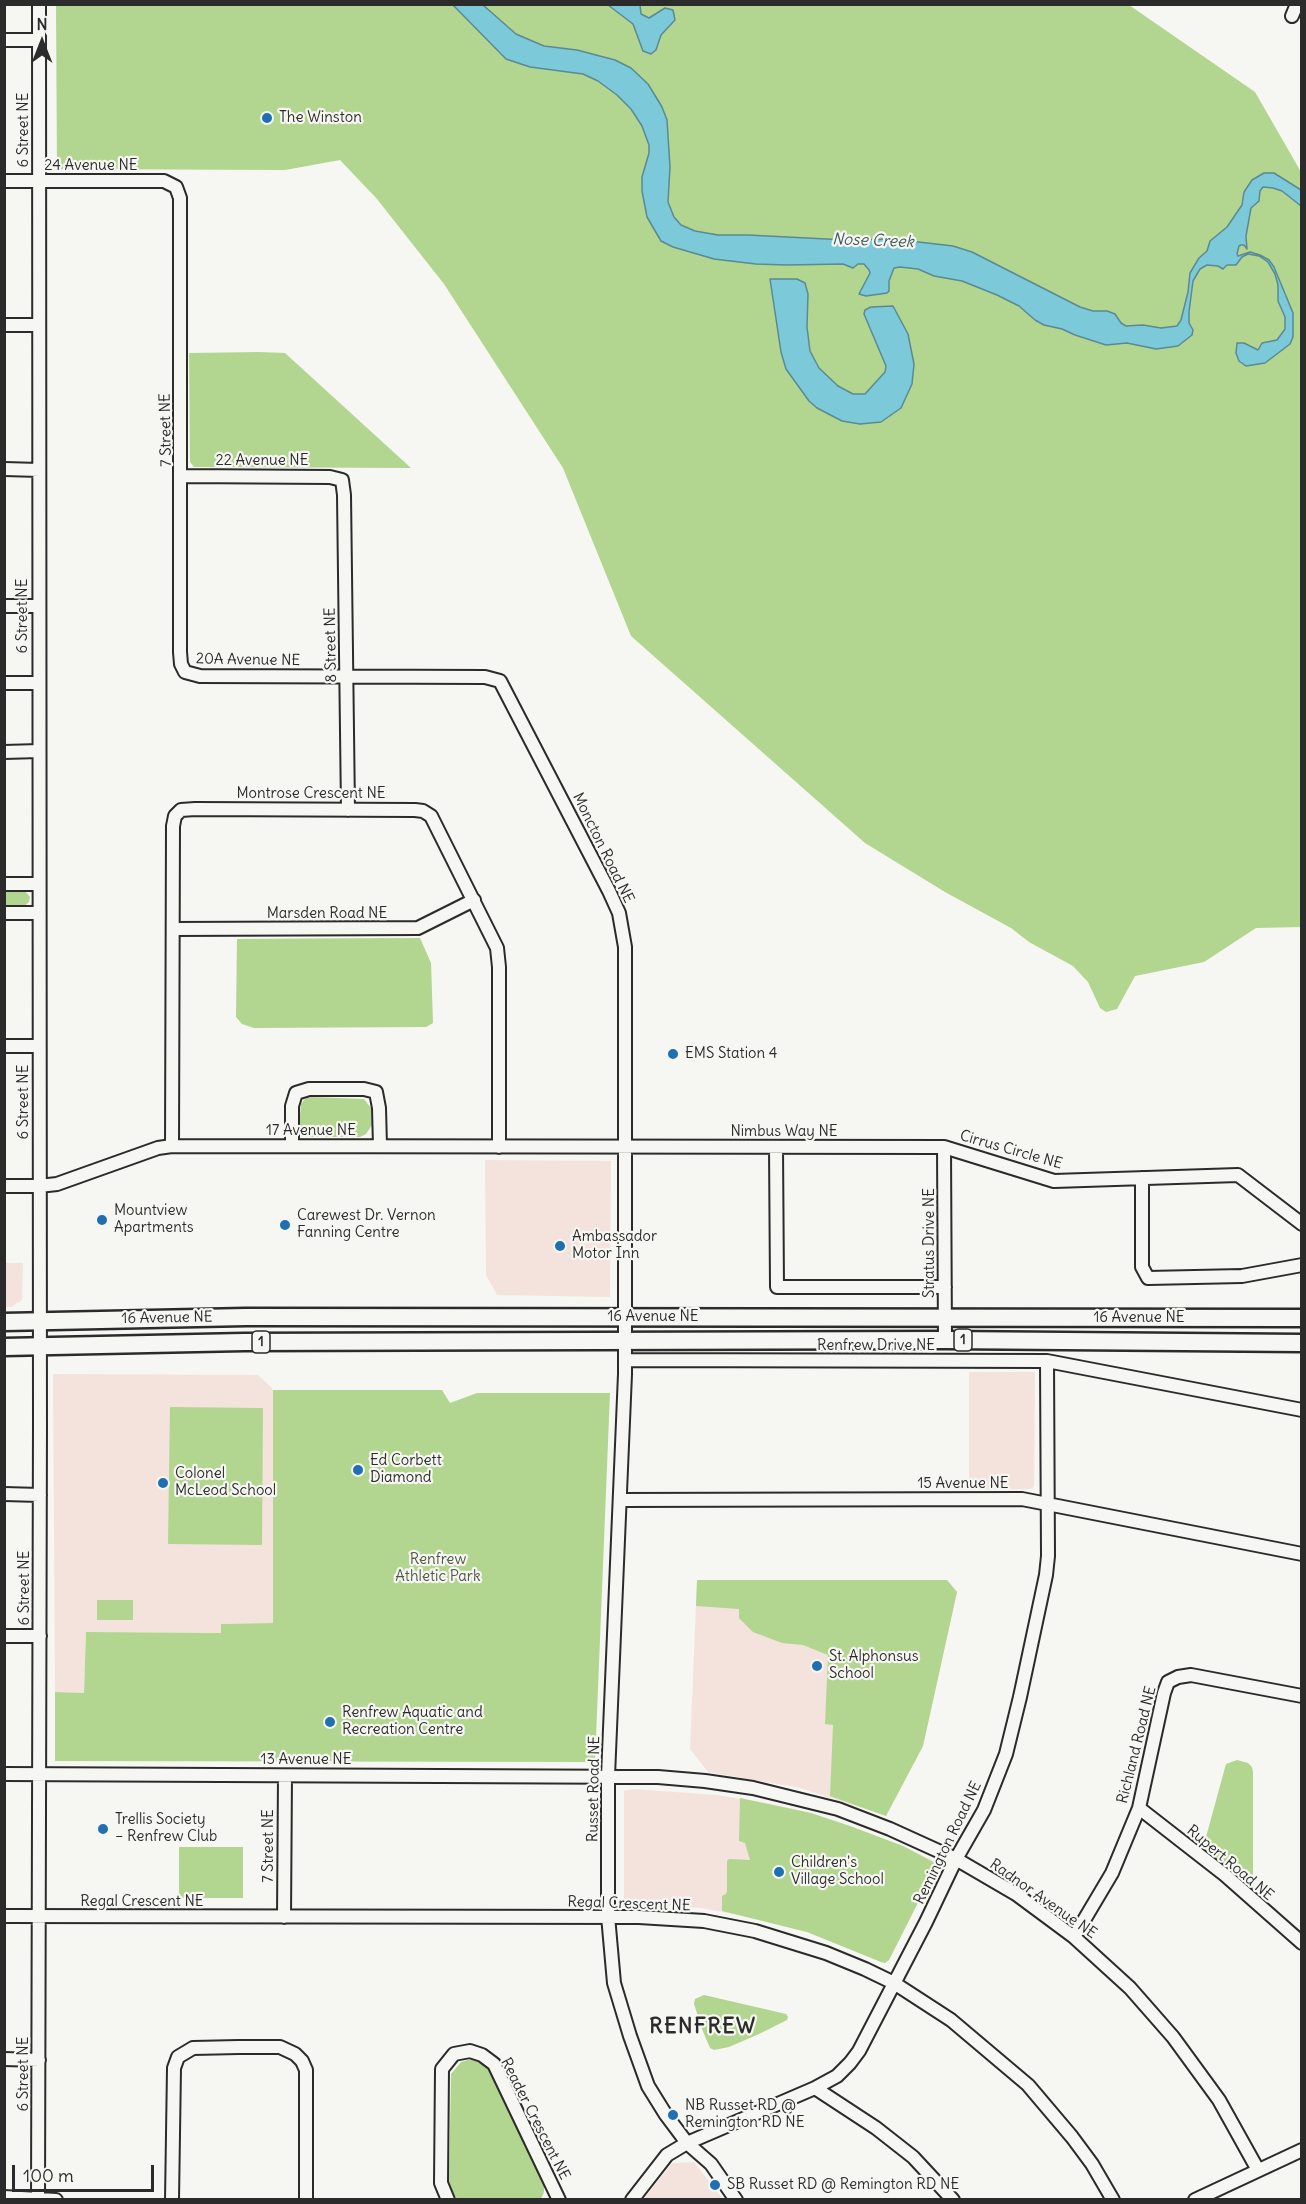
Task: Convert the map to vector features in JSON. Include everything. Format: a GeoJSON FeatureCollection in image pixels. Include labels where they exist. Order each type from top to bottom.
{"type":"FeatureCollection","features":[{"type":"Feature","properties":{"kind":"highway","name":"16 Avenue NE"},"geometry":{"type":"LineString","coordinates":[[4,1322],[155,1317],[1302,1318]]}},
{"type":"Feature","properties":{"kind":"highway","name":"16 Avenue NE"},"geometry":{"type":"LineString","coordinates":[[4,1347],[173,1342],[945,1340],[1302,1343]]}},
{"type":"Feature","properties":{"kind":"street","name":"6 Street NE"},"geometry":{"type":"LineString","coordinates":[[38,2198],[40,1916],[39,4]]}},
{"type":"Feature","properties":{"kind":"street"},"geometry":{"type":"LineString","coordinates":[[4,40],[39,40]]}},
{"type":"Feature","properties":{"kind":"street","name":"24 Avenue NE"},"geometry":{"type":"LineString","coordinates":[[4,181],[164,181],[177,187]]}},
{"type":"Feature","properties":{"kind":"street","name":"7 Street NE"},"geometry":{"type":"LineString","coordinates":[[177,187],[180,198],[182,476],[180,652],[184,672]]}},
{"type":"Feature","properties":{"kind":"street"},"geometry":{"type":"LineString","coordinates":[[4,325],[39,325]]}},
{"type":"Feature","properties":{"kind":"street"},"geometry":{"type":"LineString","coordinates":[[4,469],[39,470]]}},
{"type":"Feature","properties":{"kind":"street","name":"22 Avenue NE"},"geometry":{"type":"LineString","coordinates":[[182,476],[330,477],[342,480]]}},
{"type":"Feature","properties":{"kind":"street","name":"8 Street NE"},"geometry":{"type":"LineString","coordinates":[[342,480],[348,810]]}},
{"type":"Feature","properties":{"kind":"street"},"geometry":{"type":"LineString","coordinates":[[4,606],[39,606]]}},
{"type":"Feature","properties":{"kind":"street","name":"20A Avenue NE"},"geometry":{"type":"LineString","coordinates":[[184,672],[200,676],[347,677]]}},
{"type":"Feature","properties":{"kind":"street","name":"Moncton Road NE"},"geometry":{"type":"LineString","coordinates":[[347,677],[485,677],[500,681],[619,914],[625,947],[625,1342]]}},
{"type":"Feature","properties":{"kind":"street"},"geometry":{"type":"LineString","coordinates":[[4,683],[38,683]]}},
{"type":"Feature","properties":{"kind":"street"},"geometry":{"type":"LineString","coordinates":[[4,752],[39,751]]}},
{"type":"Feature","properties":{"kind":"street","name":"Montrose Crescent NE"},"geometry":{"type":"LineString","coordinates":[[172,1146],[173,826],[175,816],[181,810],[348,810],[423,811],[431,816],[493,936],[499,956],[499,1147]]}},
{"type":"Feature","properties":{"kind":"street"},"geometry":{"type":"LineString","coordinates":[[4,884],[39,884]]}},
{"type":"Feature","properties":{"kind":"street","name":"Marsden Road NE"},"geometry":{"type":"LineString","coordinates":[[173,929],[418,928],[474,900]]}},
{"type":"Feature","properties":{"kind":"street"},"geometry":{"type":"LineString","coordinates":[[4,913],[39,913]]}},
{"type":"Feature","properties":{"kind":"street"},"geometry":{"type":"LineString","coordinates":[[4,1046],[39,1046]]}},
{"type":"Feature","properties":{"kind":"street"},"geometry":{"type":"LineString","coordinates":[[292,1146],[292,1106],[296,1094],[309,1089],[364,1089],[376,1092],[380,1108],[380,1146]]}},
{"type":"Feature","properties":{"kind":"street","name":"17 Avenue NE"},"geometry":{"type":"LineString","coordinates":[[4,1186],[57,1184],[158,1148],[172,1146],[624,1148]]}},
{"type":"Feature","properties":{"kind":"street","name":"Nimbus Way NE"},"geometry":{"type":"LineString","coordinates":[[624,1148],[944,1146]]}},
{"type":"Feature","properties":{"kind":"street","name":"Cirrus Circle NE"},"geometry":{"type":"LineString","coordinates":[[944,1146],[1054,1181],[1238,1175],[1302,1224]]}},
{"type":"Feature","properties":{"kind":"street","name":"Stratus Drive NE"},"geometry":{"type":"LineString","coordinates":[[944,1146],[945,1340]]}},
{"type":"Feature","properties":{"kind":"street"},"geometry":{"type":"LineString","coordinates":[[776,1147],[777,1287],[945,1287]]}},
{"type":"Feature","properties":{"kind":"street"},"geometry":{"type":"LineString","coordinates":[[1142,1178],[1142,1268],[1148,1278],[1242,1276],[1302,1265]]}},
{"type":"Feature","properties":{"kind":"street","name":"Russet Road NE"},"geometry":{"type":"LineString","coordinates":[[625,1342],[608,1776],[608,1916],[614,1983],[648,2086],[687,2143],[711,2164],[736,2199]]}},
{"type":"Feature","properties":{"kind":"street","name":"Renfrew Drive NE"},"geometry":{"type":"LineString","coordinates":[[625,1360],[1047,1361],[1302,1410]]}},
{"type":"Feature","properties":{"kind":"street","name":"Remington Road NE"},"geometry":{"type":"LineString","coordinates":[[632,2199],[667,2155],[687,2143],[815,2088],[837,2076],[850,2063],[859,2051],[984,1810],[1006,1754],[1046,1575],[1048,1556],[1047,1361]]}},
{"type":"Feature","properties":{"kind":"street"},"geometry":{"type":"LineString","coordinates":[[4,1494],[40,1495]]}},
{"type":"Feature","properties":{"kind":"street","name":"15 Avenue NE"},"geometry":{"type":"LineString","coordinates":[[620,1500],[1022,1499],[1302,1554]]}},
{"type":"Feature","properties":{"kind":"street"},"geometry":{"type":"LineString","coordinates":[[4,1636],[40,1636]]}},
{"type":"Feature","properties":{"kind":"street","name":"Richland Road NE"},"geometry":{"type":"LineString","coordinates":[[1074,1937],[1112,1873],[1138,1808],[1168,1682],[1178,1677],[1191,1675],[1302,1696]]}},
{"type":"Feature","properties":{"kind":"street","name":"13 Avenue NE"},"geometry":{"type":"LineString","coordinates":[[4,1774],[608,1776]]}},
{"type":"Feature","properties":{"kind":"street","name":"7 Street NE"},"geometry":{"type":"LineString","coordinates":[[284,1917],[285,1776]]}},
{"type":"Feature","properties":{"kind":"street","name":"Radnor Avenue NE"},"geometry":{"type":"LineString","coordinates":[[608,1776],[705,1781],[786,1795],[838,1809],[957,1859],[1016,1894],[1074,1937],[1130,1988],[1173,2037],[1219,2100],[1258,2170]]}},
{"type":"Feature","properties":{"kind":"street","name":"Rupert Road NE"},"geometry":{"type":"LineString","coordinates":[[1138,1808],[1225,1875],[1302,1943]]}},
{"type":"Feature","properties":{"kind":"street","name":"Regal Crescent NE"},"geometry":{"type":"LineString","coordinates":[[4,1916],[608,1916],[704,1921],[755,1931],[826,1953],[894,1983],[951,2020],[1028,2085],[1079,2146],[1113,2199]]}},
{"type":"Feature","properties":{"kind":"street"},"geometry":{"type":"LineString","coordinates":[[172,2199],[174,2068],[178,2057],[193,2048],[239,2047],[280,2047],[295,2054],[302,2061],[306,2070],[306,2199]]}},
{"type":"Feature","properties":{"kind":"street","name":"Reader Crescent NE"},"geometry":{"type":"LineString","coordinates":[[448,2199],[441,2184],[442,2069],[454,2054],[470,2051],[482,2055],[494,2064],[559,2199]]}},
{"type":"Feature","properties":{"kind":"street"},"geometry":{"type":"LineString","coordinates":[[4,2060],[39,2060]]}},
{"type":"Feature","properties":{"kind":"street"},"geometry":{"type":"LineString","coordinates":[[815,2088],[876,2128],[913,2157],[953,2199]]}},
{"type":"Feature","properties":{"kind":"street"},"geometry":{"type":"LineString","coordinates":[[1195,2199],[1302,2150]]}},
{"type":"Feature","properties":{"kind":"street"},"geometry":{"type":"LineString","coordinates":[[4,2197],[56,2199]]}},
{"type":"Feature","properties":{"kind":"shaded area"},"geometry":{"type":"Polygon","coordinates":[[[485,1160],[611,1161],[610,1297],[497,1295],[486,1275],[485,1160]]]}},
{"type":"Feature","properties":{"kind":"shaded area"},"geometry":{"type":"Polygon","coordinates":[[[4,1263],[23,1263],[22,1300],[11,1307],[5,1307],[4,1263]]]}},
{"type":"Feature","properties":{"kind":"shaded area"},"geometry":{"type":"Polygon","coordinates":[[[969,1372],[1035,1372],[1034,1487],[1030,1489],[969,1490],[969,1372]]]}},
{"type":"Feature","properties":{"kind":"shaded area","name":"Colonel McLeod School"},"geometry":{"type":"Polygon","coordinates":[[[53,1374],[258,1375],[271,1387],[273,1390],[273,1623],[222,1624],[221,1633],[86,1632],[84,1693],[55,1692],[53,1374]]]}},
{"type":"Feature","properties":{"kind":"shaded area","name":"St. Alphonsus School"},"geometry":{"type":"Polygon","coordinates":[[[697,1580],[947,1580],[957,1592],[923,1746],[886,1816],[800,1788],[708,1772],[690,1749],[697,1580]]]}},
{"type":"Feature","properties":{"kind":"shaded area","name":"Children's Village School"},"geometry":{"type":"Polygon","coordinates":[[[633,1789],[717,1795],[811,1813],[903,1846],[932,1860],[936,1867],[889,1960],[885,1963],[807,1932],[755,1918],[701,1908],[624,1903],[624,1791],[633,1789]]]}},
{"type":"Feature","properties":{"kind":"shaded area"},"geometry":{"type":"Polygon","coordinates":[[[694,2162],[723,2199],[644,2199],[672,2163],[694,2162]]]}},
{"type":"Feature","properties":{"kind":"green space"},"geometry":{"type":"Polygon","coordinates":[[[56,5],[1129,5],[1255,92],[1301,172],[1301,927],[1256,928],[1204,962],[1135,976],[1117,1009],[1106,1012],[1100,1008],[1088,982],[1073,966],[865,843],[631,636],[563,468],[444,284],[377,199],[340,160],[285,170],[57,169],[56,5]]]}},
{"type":"Feature","properties":{"kind":"green space"},"geometry":{"type":"Polygon","coordinates":[[[189,353],[285,353],[411,468],[194,467],[190,462],[189,353]]]}},
{"type":"Feature","properties":{"kind":"green space"},"geometry":{"type":"Polygon","coordinates":[[[4,890],[24,890],[30,897],[29,902],[23,907],[5,907],[4,890]]]}},
{"type":"Feature","properties":{"kind":"green space"},"geometry":{"type":"Polygon","coordinates":[[[420,938],[431,963],[433,1023],[426,1027],[254,1028],[242,1024],[236,1017],[237,939],[420,938]]]}},
{"type":"Feature","properties":{"kind":"green space"},"geometry":{"type":"Polygon","coordinates":[[[311,1097],[364,1099],[371,1108],[372,1125],[366,1134],[360,1137],[311,1137],[299,1125],[301,1104],[305,1099],[311,1097]]]}},
{"type":"Feature","properties":{"kind":"green space","name":"Renfrew Athletic Park"},"geometry":{"type":"Polygon","coordinates":[[[273,1390],[442,1390],[450,1403],[477,1393],[610,1393],[595,1762],[55,1761],[55,1692],[84,1693],[86,1632],[221,1633],[221,1624],[273,1623],[273,1390]]]}},
{"type":"Feature","properties":{"kind":"green space"},"geometry":{"type":"Polygon","coordinates":[[[170,1407],[263,1408],[262,1545],[168,1544],[170,1407]]]}},
{"type":"Feature","properties":{"kind":"green space"},"geometry":{"type":"Polygon","coordinates":[[[697,1580],[947,1580],[957,1592],[923,1746],[886,1816],[830,1796],[833,1725],[825,1724],[828,1655],[803,1645],[782,1643],[753,1632],[739,1618],[739,1609],[696,1606],[697,1580]]]}},
{"type":"Feature","properties":{"kind":"green space"},"geometry":{"type":"Polygon","coordinates":[[[97,1600],[133,1600],[133,1620],[97,1620],[97,1600]]]}},
{"type":"Feature","properties":{"kind":"green space"},"geometry":{"type":"Polygon","coordinates":[[[1237,1760],[1248,1763],[1253,1772],[1253,1891],[1203,1848],[1226,1764],[1237,1760]]]}},
{"type":"Feature","properties":{"kind":"green space","name":"Children's Village School"},"geometry":{"type":"Polygon","coordinates":[[[740,1798],[811,1813],[850,1826],[903,1846],[935,1863],[936,1867],[889,1960],[885,1963],[881,1962],[807,1932],[722,1911],[722,1896],[727,1891],[727,1861],[729,1859],[750,1860],[745,1843],[739,1841],[740,1798]]]}},
{"type":"Feature","properties":{"kind":"green space"},"geometry":{"type":"Polygon","coordinates":[[[179,1847],[243,1847],[243,1898],[179,1898],[179,1847]]]}},
{"type":"Feature","properties":{"kind":"green space"},"geometry":{"type":"Polygon","coordinates":[[[704,1995],[786,2014],[788,2017],[787,2020],[759,2034],[729,2047],[714,2050],[710,2048],[694,2004],[695,1999],[704,1995]]]}},
{"type":"Feature","properties":{"kind":"green space"},"geometry":{"type":"Polygon","coordinates":[[[471,2059],[486,2065],[490,2071],[544,2184],[541,2199],[458,2199],[451,2193],[449,2187],[451,2074],[461,2062],[471,2059]]]}},
{"type":"Feature","properties":{"kind":"water","name":"Nose Creek"},"geometry":{"type":"Polygon","coordinates":[[[453,5],[483,5],[516,34],[544,46],[577,50],[615,60],[631,68],[648,84],[667,120],[670,167],[668,202],[674,217],[681,225],[695,231],[718,235],[846,240],[893,239],[953,246],[972,252],[1080,307],[1115,314],[1126,326],[1143,325],[1161,328],[1177,326],[1181,320],[1188,292],[1190,273],[1199,258],[1207,251],[1210,241],[1227,227],[1242,205],[1244,192],[1252,180],[1264,173],[1274,173],[1301,190],[1301,206],[1282,191],[1263,187],[1259,201],[1251,208],[1246,236],[1247,249],[1244,245],[1239,246],[1237,254],[1238,256],[1250,252],[1260,255],[1269,260],[1274,267],[1293,313],[1293,337],[1290,344],[1265,363],[1246,366],[1239,361],[1236,353],[1237,343],[1244,343],[1258,350],[1262,343],[1277,340],[1285,329],[1285,317],[1278,301],[1275,274],[1268,262],[1259,256],[1248,254],[1242,257],[1236,265],[1227,265],[1223,269],[1207,265],[1200,269],[1193,281],[1189,312],[1192,335],[1178,346],[1156,349],[1127,343],[1106,345],[1044,325],[1019,306],[997,295],[962,281],[934,276],[918,269],[894,268],[887,293],[866,296],[859,294],[870,273],[864,264],[858,264],[853,268],[843,264],[756,264],[714,259],[673,247],[661,241],[647,217],[642,177],[649,145],[642,126],[631,109],[598,81],[583,74],[530,67],[506,59],[453,5]]]}},
{"type":"Feature","properties":{"kind":"water"},"geometry":{"type":"Polygon","coordinates":[[[608,5],[640,5],[641,14],[649,18],[665,8],[673,10],[675,20],[661,35],[656,50],[651,54],[643,51],[633,24],[608,5]]]}},
{"type":"Feature","properties":{"kind":"water"},"geometry":{"type":"Polygon","coordinates":[[[770,279],[797,279],[805,283],[808,294],[807,327],[810,351],[819,368],[838,386],[853,394],[865,394],[885,372],[886,366],[864,314],[865,310],[871,307],[893,306],[908,334],[914,364],[912,384],[901,408],[881,422],[860,424],[842,421],[817,408],[809,401],[786,369],[781,352],[770,279]]]}},
{"type":"Feature","properties":{"kind":"place","name":"The Winston"},"geometry":{"type":"Point","coordinates":[267,118]}},
{"type":"Feature","properties":{"kind":"place","name":"EMS Station 4"},"geometry":{"type":"Point","coordinates":[673,1054]}},
{"type":"Feature","properties":{"kind":"place","name":"Mountview Apartments"},"geometry":{"type":"Point","coordinates":[102,1220]}},
{"type":"Feature","properties":{"kind":"place","name":"Carewest Dr. Vernon Fanning Centre"},"geometry":{"type":"Point","coordinates":[285,1225]}},
{"type":"Feature","properties":{"kind":"place","name":"Ambassador Motor Inn"},"geometry":{"type":"Point","coordinates":[560,1246]}},
{"type":"Feature","properties":{"kind":"place","name":"Ed Corbett Diamond"},"geometry":{"type":"Point","coordinates":[358,1470]}},
{"type":"Feature","properties":{"kind":"place","name":"Colonel McLeod School"},"geometry":{"type":"Point","coordinates":[163,1483]}},
{"type":"Feature","properties":{"kind":"place","name":"St. Alphonsus School"},"geometry":{"type":"Point","coordinates":[817,1666]}},
{"type":"Feature","properties":{"kind":"place","name":"Renfrew Aquatic and Recreation Centre"},"geometry":{"type":"Point","coordinates":[330,1722]}},
{"type":"Feature","properties":{"kind":"place","name":"Trellis Society – Renfrew Club"},"geometry":{"type":"Point","coordinates":[103,1829]}},
{"type":"Feature","properties":{"kind":"place","name":"Children's Village School"},"geometry":{"type":"Point","coordinates":[779,1872]}},
{"type":"Feature","properties":{"kind":"place","name":"NB Russet RD @ Remington RD NE"},"geometry":{"type":"Point","coordinates":[673,2115]}},
{"type":"Feature","properties":{"kind":"place","name":"SB Russet RD @ Remington RD NE"},"geometry":{"type":"Point","coordinates":[715,2185]}},
{"type":"Feature","properties":{"kind":"district","name":"RENFREW"},"geometry":{"type":"Point","coordinates":[703,2027]}}]}
